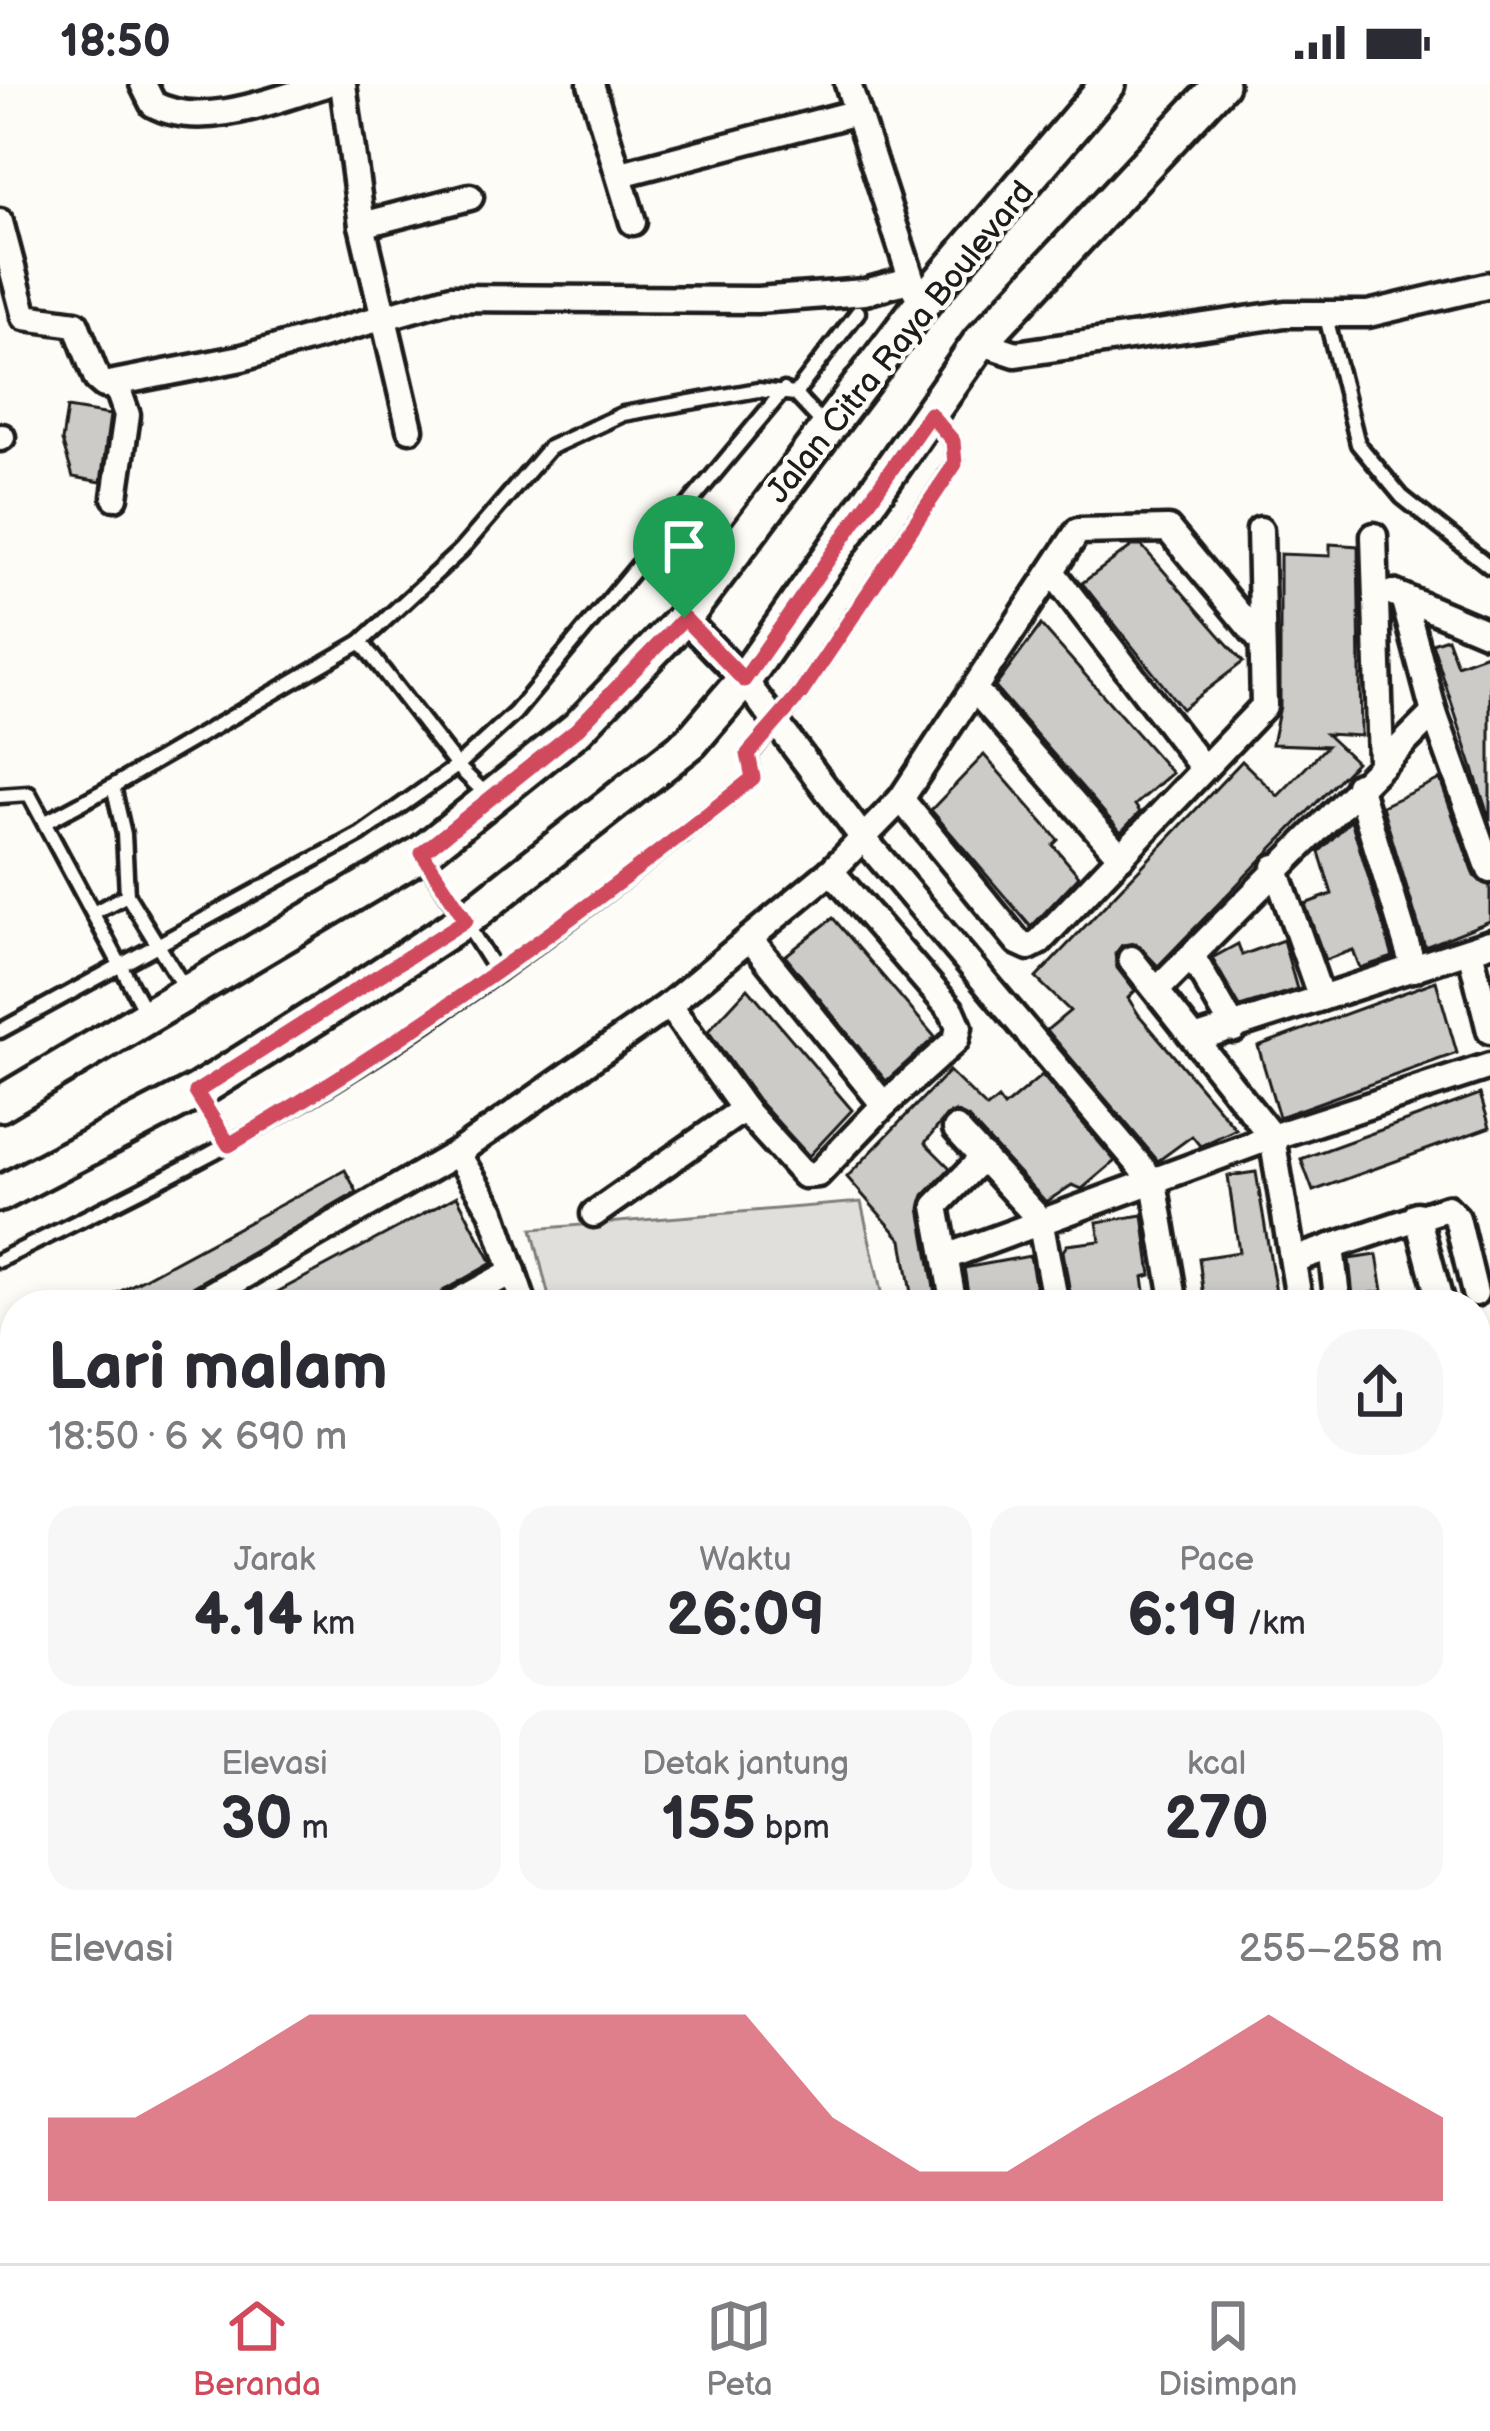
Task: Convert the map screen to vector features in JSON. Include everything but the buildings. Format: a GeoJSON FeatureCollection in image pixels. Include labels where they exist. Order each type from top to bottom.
{"type":"FeatureCollection","features":[{"type":"Feature","properties":{"kind":"main road","name":"Jalan Citra Raya Boulevard"},"geometry":{"type":"LineString","coordinates":[[0,1104],[190,996],[422,853],[492,800],[636,674],[684,618],[824,426],[892,348],[916,291],[1108,84]]}},
{"type":"Feature","properties":{"kind":"main road","name":"Jalan Citra Raya Boulevard"},"geometry":{"type":"LineString","coordinates":[[0,1194],[196,1092],[466,920],[691,742],[744,680],[980,342],[1221,84]]}},
{"type":"Feature","properties":{"kind":"street"},"geometry":{"type":"LineString","coordinates":[[143,84],[153,104],[188,115],[263,104],[326,84]]}},
{"type":"Feature","properties":{"kind":"street"},"geometry":{"type":"LineString","coordinates":[[343,84],[380,320],[410,429]]}},
{"type":"Feature","properties":{"kind":"street"},"geometry":{"type":"LineString","coordinates":[[591,84],[633,222]]}},
{"type":"Feature","properties":{"kind":"street"},"geometry":{"type":"LineString","coordinates":[[0,222],[25,316],[76,324],[97,380],[116,384],[242,358],[451,298],[757,300],[916,291],[848,84]]}},
{"type":"Feature","properties":{"kind":"street"},"geometry":{"type":"LineString","coordinates":[[621,173],[856,112]]}},
{"type":"Feature","properties":{"kind":"street"},"geometry":{"type":"LineString","coordinates":[[362,224],[470,196]]}},
{"type":"Feature","properties":{"kind":"street"},"geometry":{"type":"LineString","coordinates":[[980,342],[1016,354],[1325,312],[1346,317],[1368,314],[1490,285]]}},
{"type":"Feature","properties":{"kind":"street"},"geometry":{"type":"LineString","coordinates":[[115,497],[127,415],[116,384]]}},
{"type":"Feature","properties":{"kind":"street"},"geometry":{"type":"LineString","coordinates":[[220,1290],[458,1153],[668,1005],[831,871],[901,799],[1078,531],[1168,529],[1262,641]]}},
{"type":"Feature","properties":{"kind":"street"},"geometry":{"type":"LineString","coordinates":[[901,799],[1023,946],[1039,942],[1264,706],[1260,530]]}},
{"type":"Feature","properties":{"kind":"street"},"geometry":{"type":"LineString","coordinates":[[1374,536],[1381,762]]}},
{"type":"Feature","properties":{"kind":"street"},"geometry":{"type":"LineString","coordinates":[[1053,574],[1203,768]]}},
{"type":"Feature","properties":{"kind":"street"},"geometry":{"type":"LineString","coordinates":[[1374,585],[1490,634]]}},
{"type":"Feature","properties":{"kind":"street"},"geometry":{"type":"LineString","coordinates":[[1402,597],[1434,712],[1490,870]]}},
{"type":"Feature","properties":{"kind":"street"},"geometry":{"type":"LineString","coordinates":[[684,618],[744,680],[863,838],[1154,1182],[1172,1290]]}},
{"type":"Feature","properties":{"kind":"street"},"geometry":{"type":"LineString","coordinates":[[975,690],[1121,857]]}},
{"type":"Feature","properties":{"kind":"street"},"geometry":{"type":"LineString","coordinates":[[1158,989],[1434,712]]}},
{"type":"Feature","properties":{"kind":"street"},"geometry":{"type":"LineString","coordinates":[[1358,785],[1414,969]]}},
{"type":"Feature","properties":{"kind":"street"},"geometry":{"type":"LineString","coordinates":[[1276,867],[1322,998]]}},
{"type":"Feature","properties":{"kind":"street"},"geometry":{"type":"LineString","coordinates":[[668,1005],[744,1108],[811,1178],[956,1040],[959,1027],[952,1011],[831,871]]}},
{"type":"Feature","properties":{"kind":"street"},"geometry":{"type":"LineString","coordinates":[[751,940],[884,1105]]}},
{"type":"Feature","properties":{"kind":"street"},"geometry":{"type":"LineString","coordinates":[[1198,1038],[1480,946],[1490,1031]]}},
{"type":"Feature","properties":{"kind":"street"},"geometry":{"type":"LineString","coordinates":[[1192,956],[1234,1029]]}},
{"type":"Feature","properties":{"kind":"street"},"geometry":{"type":"LineString","coordinates":[[1131,959],[1272,1137],[1298,1290]]}},
{"type":"Feature","properties":{"kind":"street"},"geometry":{"type":"LineString","coordinates":[[946,1257],[1272,1137],[1490,1066]]}},
{"type":"Feature","properties":{"kind":"street"},"geometry":{"type":"LineString","coordinates":[[594,1214],[744,1108]]}},
{"type":"Feature","properties":{"kind":"street"},"geometry":{"type":"LineString","coordinates":[[956,1129],[1040,1220],[1053,1290]]}},
{"type":"Feature","properties":{"kind":"street"},"geometry":{"type":"LineString","coordinates":[[458,1153],[492,1211],[519,1290]]}},
{"type":"Feature","properties":{"kind":"street"},"geometry":{"type":"LineString","coordinates":[[952,1290],[937,1206],[983,1157]]}},
{"type":"Feature","properties":{"kind":"street"},"geometry":{"type":"LineString","coordinates":[[1293,1260],[1442,1208],[1454,1212],[1481,1290]]}},
{"type":"Feature","properties":{"kind":"street"},"geometry":{"type":"LineString","coordinates":[[1417,1215],[1437,1290]]}},
{"type":"Feature","properties":{"kind":"street"},"geometry":{"type":"LineString","coordinates":[[1331,1247],[1336,1290]]}},
{"type":"Feature","properties":{"kind":"street"},"geometry":{"type":"LineString","coordinates":[[478,1290],[513,1271]]}},
{"type":"Feature","properties":{"kind":"lane"},"geometry":{"type":"LineString","coordinates":[[0,1031],[361,834],[457,766],[515,713],[858,312]]}},
{"type":"Feature","properties":{"kind":"lane"},"geometry":{"type":"LineString","coordinates":[[1325,312],[1358,444],[1402,496],[1490,567]]}},
{"type":"Feature","properties":{"kind":"lane"},"geometry":{"type":"LineString","coordinates":[[790,392],[824,426]]}},
{"type":"Feature","properties":{"kind":"lane"},"geometry":{"type":"LineString","coordinates":[[46,822],[361,642],[461,550],[549,448],[622,414],[790,392]]}},
{"type":"Feature","properties":{"kind":"lane"},"geometry":{"type":"LineString","coordinates":[[0,1260],[229,1145],[340,1079],[498,974],[753,778],[746,758],[777,722],[955,464],[953,441],[930,414]]}},
{"type":"Feature","properties":{"kind":"lane"},"geometry":{"type":"LineString","coordinates":[[361,642],[457,766],[492,800]]}},
{"type":"Feature","properties":{"kind":"lane"},"geometry":{"type":"LineString","coordinates":[[113,786],[124,834],[127,895],[190,996]]}},
{"type":"Feature","properties":{"kind":"lane"},"geometry":{"type":"LineString","coordinates":[[0,796],[29,794],[148,1017]]}},
{"type":"Feature","properties":{"kind":"lane"},"geometry":{"type":"LineString","coordinates":[[422,853],[498,974]]}},
{"type":"Feature","properties":{"kind":"lane"},"geometry":{"type":"LineString","coordinates":[[93,913],[127,895]]}},
{"type":"Feature","properties":{"kind":"lane"},"geometry":{"type":"LineString","coordinates":[[196,1092],[229,1145]]}},
{"type":"Feature","properties":{"kind":"shaded area"},"geometry":{"type":"Polygon","coordinates":[[[861,1202],[881,1290],[547,1290],[532,1229],[861,1202]]]}},
{"type":"Feature","properties":{"kind":"route"},"geometry":{"type":"LineString","coordinates":[[930,414],[953,441],[955,464],[801,693],[746,758],[753,778],[603,898],[498,974],[340,1079],[229,1145],[196,1092],[466,920],[422,853],[577,729],[636,674],[684,618],[744,680],[930,414]]}}]}
